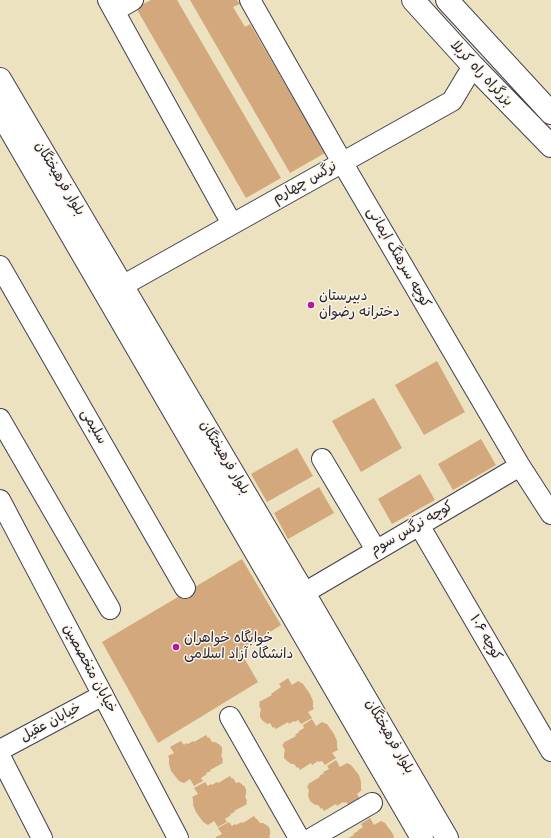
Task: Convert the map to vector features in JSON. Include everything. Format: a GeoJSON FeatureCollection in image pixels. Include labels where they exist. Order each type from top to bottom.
{"type":"FeatureCollection","features":[{"type":"Feature","properties":{"kind":"main road","name":"بزرگراه راه کربلا"},"geometry":{"type":"LineString","coordinates":[[413,0],[473,66],[551,146]]}},
{"type":"Feature","properties":{"kind":"main road","name":"بزرگراه راه کربلا"},"geometry":{"type":"LineString","coordinates":[[447,0],[551,113]]}},
{"type":"Feature","properties":{"kind":"main road","name":"بلوار فرهیختگان"},"geometry":{"type":"LineString","coordinates":[[0,79],[447,838]]}},
{"type":"Feature","properties":{"kind":"main road","name":"بلوار فرهیختگان"},"geometry":{"type":"LineString","coordinates":[[0,112],[422,838]]}},
{"type":"Feature","properties":{"kind":"street"},"geometry":{"type":"LineString","coordinates":[[133,0],[111,6],[232,224]]}},
{"type":"Feature","properties":{"kind":"street","name":"کوچه سرهنگ ایمانی"},"geometry":{"type":"LineString","coordinates":[[250,0],[342,162],[520,466],[551,514]]}},
{"type":"Feature","properties":{"kind":"street","name":"نرگس چهارم"},"geometry":{"type":"LineString","coordinates":[[122,286],[452,100],[473,66]]}},
{"type":"Feature","properties":{"kind":"street","name":"سلیمی"},"geometry":{"type":"LineString","coordinates":[[0,266],[7,293],[185,588]]}},
{"type":"Feature","properties":{"kind":"street"},"geometry":{"type":"LineString","coordinates":[[0,419],[110,609]]}},
{"type":"Feature","properties":{"kind":"street"},"geometry":{"type":"LineString","coordinates":[[322,459],[376,550]]}},
{"type":"Feature","properties":{"kind":"street","name":"کوچه نرگس سوم"},"geometry":{"type":"LineString","coordinates":[[304,593],[520,466]]}},
{"type":"Feature","properties":{"kind":"street","name":"خیابان متخصصین"},"geometry":{"type":"LineString","coordinates":[[0,500],[178,838]]}},
{"type":"Feature","properties":{"kind":"street","name":"کوچه ۱۰۶"},"geometry":{"type":"LineString","coordinates":[[419,525],[551,752]]}},
{"type":"Feature","properties":{"kind":"street","name":"خیابان عقیل"},"geometry":{"type":"LineString","coordinates":[[0,750],[103,695]]}},
{"type":"Feature","properties":{"kind":"street"},"geometry":{"type":"LineString","coordinates":[[230,717],[299,838]]}},
{"type":"Feature","properties":{"kind":"street"},"geometry":{"type":"LineString","coordinates":[[0,756],[42,838]]}},
{"type":"Feature","properties":{"kind":"street"},"geometry":{"type":"LineString","coordinates":[[312,838],[372,803]]}},
{"type":"Feature","properties":{"kind":"building"},"geometry":{"type":"Polygon","coordinates":[[[151,0],[177,0],[281,178],[246,198],[136,8],[151,0]]]}},
{"type":"Feature","properties":{"kind":"building"},"geometry":{"type":"Polygon","coordinates":[[[190,0],[237,0],[240,4],[233,7],[245,27],[250,24],[325,153],[290,173],[190,0]]]}},
{"type":"Feature","properties":{"kind":"building"},"geometry":{"type":"Polygon","coordinates":[[[437,361],[465,412],[424,435],[395,385],[437,361]]]}},
{"type":"Feature","properties":{"kind":"building"},"geometry":{"type":"Polygon","coordinates":[[[374,398],[402,448],[361,472],[332,421],[374,398]]]}},
{"type":"Feature","properties":{"kind":"building"},"geometry":{"type":"Polygon","coordinates":[[[481,439],[496,465],[453,490],[438,464],[481,439]]]}},
{"type":"Feature","properties":{"kind":"building"},"geometry":{"type":"Polygon","coordinates":[[[297,448],[313,476],[267,502],[251,474],[297,448]]]}},
{"type":"Feature","properties":{"kind":"building"},"geometry":{"type":"Polygon","coordinates":[[[420,474],[435,500],[392,524],[378,499],[420,474]]]}},
{"type":"Feature","properties":{"kind":"building"},"geometry":{"type":"Polygon","coordinates":[[[319,487],[334,513],[288,539],[274,513],[319,487]]]}},
{"type":"Feature","properties":{"kind":"building","name":"خوابگاه خواهران دانشگاه آزاد اسلامی"},"geometry":{"type":"Polygon","coordinates":[[[242,559],[281,625],[240,651],[258,682],[158,743],[102,642],[242,559]]]}},
{"type":"Feature","properties":{"kind":"building"},"geometry":{"type":"Polygon","coordinates":[[[288,678],[292,685],[298,681],[303,684],[310,694],[314,709],[308,712],[312,718],[301,724],[298,720],[289,724],[288,722],[276,729],[274,727],[273,728],[270,723],[267,724],[260,717],[261,710],[259,702],[272,695],[271,694],[281,687],[279,684],[288,678]]]}},
{"type":"Feature","properties":{"kind":"building"},"geometry":{"type":"Polygon","coordinates":[[[312,719],[316,726],[322,722],[327,724],[337,741],[338,750],[332,753],[336,758],[325,765],[322,761],[318,761],[312,765],[311,763],[300,770],[284,758],[285,750],[282,745],[296,736],[295,735],[299,731],[304,728],[303,725],[312,719]]]}},
{"type":"Feature","properties":{"kind":"building"},"geometry":{"type":"Polygon","coordinates":[[[206,735],[212,742],[220,745],[222,748],[221,755],[223,763],[206,773],[207,774],[201,778],[203,781],[194,786],[190,779],[184,783],[179,781],[171,771],[169,764],[168,756],[174,753],[170,747],[181,741],[184,745],[186,743],[188,744],[193,741],[194,742],[206,735]]]}},
{"type":"Feature","properties":{"kind":"building"},"geometry":{"type":"Polygon","coordinates":[[[336,760],[340,767],[347,763],[351,765],[359,775],[362,790],[357,794],[360,799],[349,806],[346,802],[343,802],[324,811],[318,805],[315,805],[310,801],[307,786],[320,777],[319,776],[324,773],[323,772],[329,769],[327,766],[336,760]]]}},
{"type":"Feature","properties":{"kind":"building"},"geometry":{"type":"Polygon","coordinates":[[[230,776],[236,783],[239,782],[246,789],[245,796],[247,804],[230,814],[231,815],[225,819],[227,822],[218,827],[214,821],[208,825],[203,822],[193,805],[192,797],[198,794],[194,788],[205,782],[208,786],[217,782],[218,783],[230,776]]]}},
{"type":"Feature","properties":{"kind":"building"},"geometry":{"type":"Polygon","coordinates":[[[254,816],[260,823],[268,826],[270,829],[270,838],[216,838],[222,834],[218,828],[229,822],[232,826],[242,822],[243,823],[254,816]]]}},
{"type":"Feature","properties":{"kind":"building"},"geometry":{"type":"Polygon","coordinates":[[[370,818],[374,825],[381,821],[385,823],[393,834],[394,838],[348,838],[363,827],[361,824],[370,818]]]}},
{"type":"Feature","properties":{"kind":"place","name":"دبیرستان دخترانه رضوان"},"geometry":{"type":"Point","coordinates":[311,305]}},
{"type":"Feature","properties":{"kind":"place","name":"خوابگاه خواهران دانشگاه آزاد اسلامی"},"geometry":{"type":"Point","coordinates":[176,647]}}]}
